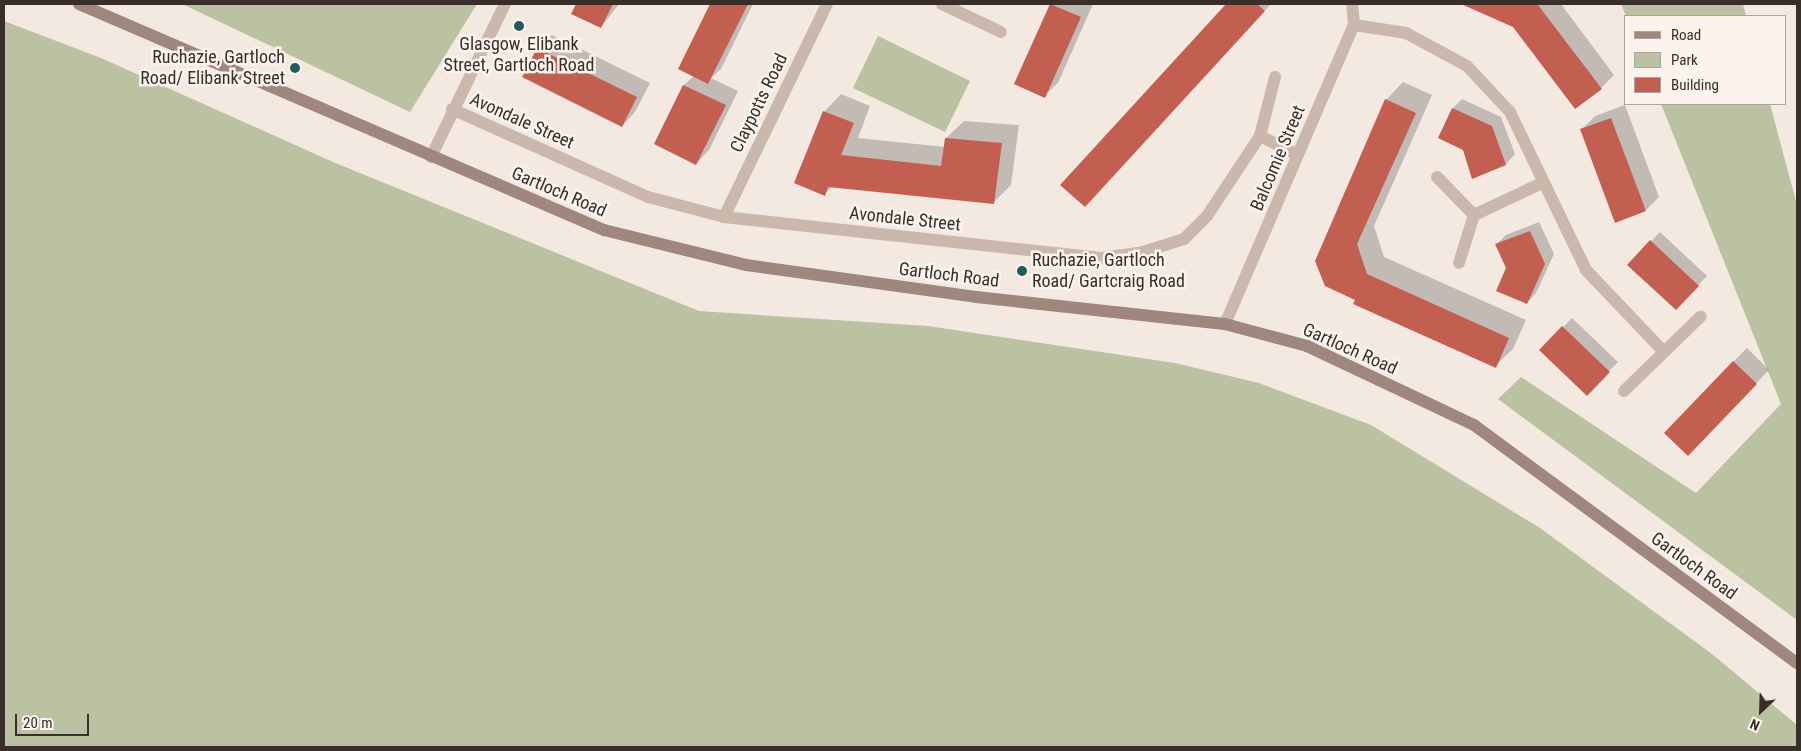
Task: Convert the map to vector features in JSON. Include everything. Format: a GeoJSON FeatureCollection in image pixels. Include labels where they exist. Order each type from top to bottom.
{"type":"FeatureCollection","features":[{"type":"Feature","properties":{"kind":"main road","name":"Gartloch Road"},"geometry":{"type":"LineString","coordinates":[[79,4],[604,230],[746,265],[976,297],[1225,324],[1307,346],[1474,425],[1797,664]]}},
{"type":"Feature","properties":{"kind":"street"},"geometry":{"type":"LineString","coordinates":[[431,157],[452,109],[505,4]]}},
{"type":"Feature","properties":{"kind":"street","name":"Claypotts Road"},"geometry":{"type":"LineString","coordinates":[[724,217],[827,4]]}},
{"type":"Feature","properties":{"kind":"street"},"geometry":{"type":"LineString","coordinates":[[942,4],[1001,32]]}},
{"type":"Feature","properties":{"kind":"street","name":"Balcomie Street"},"geometry":{"type":"LineString","coordinates":[[1225,324],[1354,25],[1352,4]]}},
{"type":"Feature","properties":{"kind":"street"},"geometry":{"type":"LineString","coordinates":[[1354,25],[1406,33],[1467,66],[1510,112],[1586,270],[1664,352]]}},
{"type":"Feature","properties":{"kind":"street","name":"Avondale Street"},"geometry":{"type":"LineString","coordinates":[[452,109],[648,197],[724,217],[1102,258],[1142,252],[1184,239],[1208,216],[1260,136],[1274,77]]}},
{"type":"Feature","properties":{"kind":"street"},"geometry":{"type":"LineString","coordinates":[[1260,136],[1298,155]]}},
{"type":"Feature","properties":{"kind":"street"},"geometry":{"type":"LineString","coordinates":[[1437,177],[1474,215]]}},
{"type":"Feature","properties":{"kind":"street"},"geometry":{"type":"LineString","coordinates":[[1459,263],[1474,215],[1544,182]]}},
{"type":"Feature","properties":{"kind":"street"},"geometry":{"type":"LineString","coordinates":[[1624,391],[1701,316]]}},
{"type":"Feature","properties":{"kind":"green space"},"geometry":{"type":"Polygon","coordinates":[[[182,4],[477,4],[410,112],[182,4]]]}},
{"type":"Feature","properties":{"kind":"green space"},"geometry":{"type":"Polygon","coordinates":[[[1621,4],[1743,4],[1746,15],[1626,15],[1621,4]]]}},
{"type":"Feature","properties":{"kind":"green space"},"geometry":{"type":"Polygon","coordinates":[[[4,21],[101,58],[333,162],[699,311],[928,326],[1175,363],[1259,383],[1371,425],[1540,528],[1712,654],[1797,725],[1797,747],[4,747],[4,21]]]}},
{"type":"Feature","properties":{"kind":"green space"},"geometry":{"type":"Polygon","coordinates":[[[878,36],[970,81],[945,132],[853,88],[878,36]]]}},
{"type":"Feature","properties":{"kind":"green space"},"geometry":{"type":"Polygon","coordinates":[[[1661,105],[1770,105],[1797,205],[1797,620],[1498,399],[1521,377],[1696,493],[1781,404],[1661,105]]]}},
{"type":"Feature","properties":{"kind":"building"},"geometry":{"type":"Polygon","coordinates":[[[576,4],[613,4],[601,28],[571,14],[576,4]]]}},
{"type":"Feature","properties":{"kind":"building"},"geometry":{"type":"Polygon","coordinates":[[[710,4],[748,4],[708,84],[678,69],[710,4]]]}},
{"type":"Feature","properties":{"kind":"building"},"geometry":{"type":"Polygon","coordinates":[[[1050,4],[1081,17],[1045,98],[1014,84],[1050,4]]]}},
{"type":"Feature","properties":{"kind":"building"},"geometry":{"type":"Polygon","coordinates":[[[1226,4],[1257,4],[1265,11],[1085,207],[1060,185],[1226,4]]]}},
{"type":"Feature","properties":{"kind":"building"},"geometry":{"type":"Polygon","coordinates":[[[1461,4],[1538,5],[1602,89],[1575,109],[1513,27],[1461,4]]]}},
{"type":"Feature","properties":{"kind":"building"},"geometry":{"type":"Polygon","coordinates":[[[537,48],[637,97],[622,127],[522,77],[537,48]]]}},
{"type":"Feature","properties":{"kind":"building"},"geometry":{"type":"Polygon","coordinates":[[[683,85],[726,105],[696,165],[654,144],[683,85]]]}},
{"type":"Feature","properties":{"kind":"building"},"geometry":{"type":"Polygon","coordinates":[[[1385,99],[1416,113],[1357,244],[1367,274],[1509,338],[1496,368],[1353,304],[1355,300],[1325,286],[1315,261],[1385,99]]]}},
{"type":"Feature","properties":{"kind":"building"},"geometry":{"type":"Polygon","coordinates":[[[1452,108],[1492,126],[1506,165],[1472,179],[1463,150],[1438,138],[1452,108]]]}},
{"type":"Feature","properties":{"kind":"building"},"geometry":{"type":"Polygon","coordinates":[[[823,111],[854,123],[841,155],[941,166],[945,138],[1002,143],[994,204],[828,187],[825,196],[794,183],[823,111]]]}},
{"type":"Feature","properties":{"kind":"building"},"geometry":{"type":"Polygon","coordinates":[[[1611,118],[1646,211],[1615,223],[1580,129],[1611,118]]]}},
{"type":"Feature","properties":{"kind":"building"},"geometry":{"type":"Polygon","coordinates":[[[1530,231],[1545,264],[1527,304],[1496,291],[1506,268],[1495,244],[1530,231]]]}},
{"type":"Feature","properties":{"kind":"building"},"geometry":{"type":"Polygon","coordinates":[[[1650,240],[1699,286],[1676,310],[1627,265],[1650,240]]]}},
{"type":"Feature","properties":{"kind":"building"},"geometry":{"type":"Polygon","coordinates":[[[1562,326],[1610,372],[1587,396],[1539,350],[1562,326]]]}},
{"type":"Feature","properties":{"kind":"building"},"geometry":{"type":"Polygon","coordinates":[[[1733,361],[1757,384],[1688,456],[1664,433],[1733,361]]]}},
{"type":"Feature","properties":{"kind":"place","name":"Glasgow, Elibank Street, Gartloch Road"},"geometry":{"type":"Point","coordinates":[519,26]}},
{"type":"Feature","properties":{"kind":"place","name":"Ruchazie, Gartloch Road/ Elibank Street"},"geometry":{"type":"Point","coordinates":[295,68]}},
{"type":"Feature","properties":{"kind":"place","name":"Ruchazie, Gartloch Road/ Gartcraig Road"},"geometry":{"type":"Point","coordinates":[1022,271]}}]}
